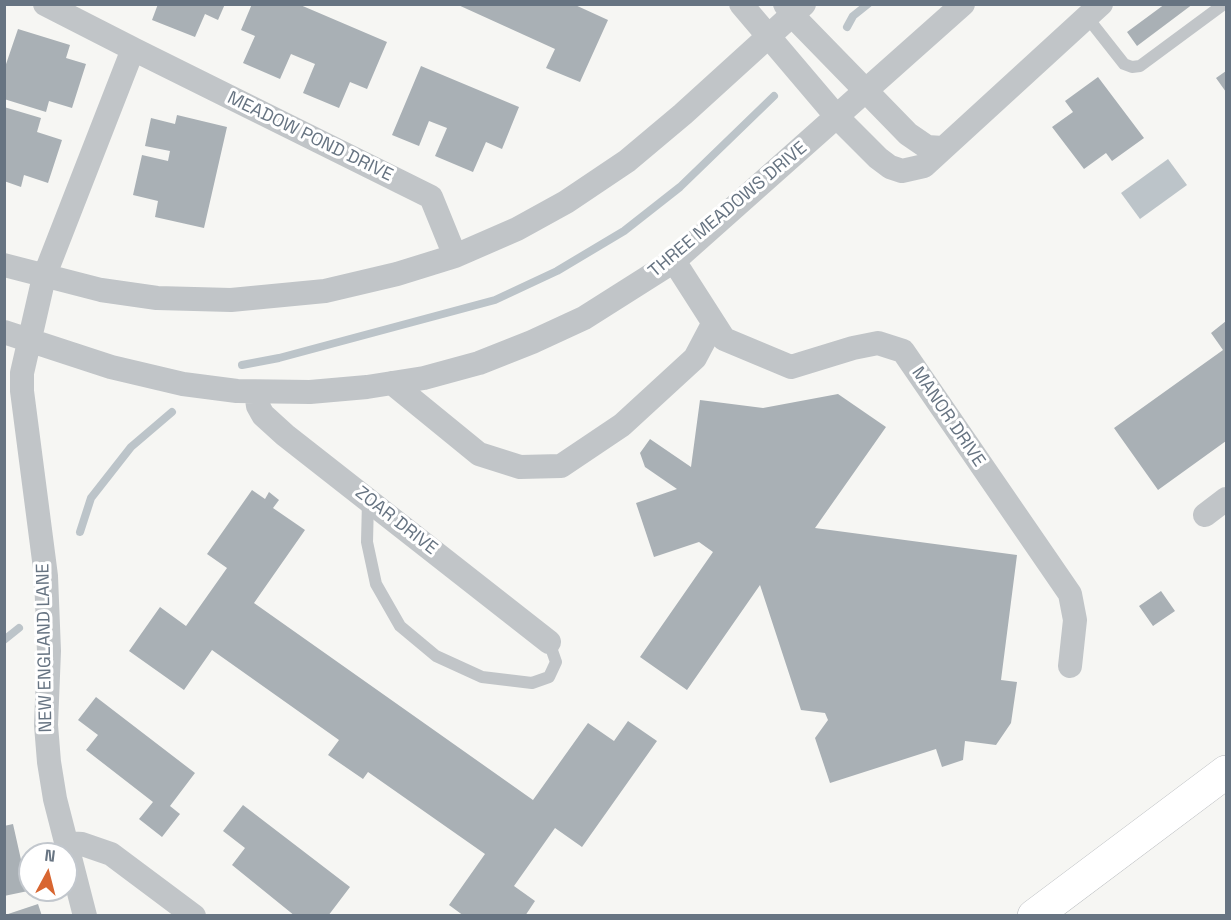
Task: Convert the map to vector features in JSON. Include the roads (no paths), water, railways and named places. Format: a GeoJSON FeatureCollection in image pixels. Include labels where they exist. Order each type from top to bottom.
{"type":"FeatureCollection","features":[{"type":"Feature","properties":{"kind":"highway"},"geometry":{"type":"LineString","coordinates":[[1034,915],[1086,874],[1227,772]]}},
{"type":"Feature","properties":{"kind":"highway"},"geometry":{"type":"LineString","coordinates":[[1011,915],[1086,874]]}},
{"type":"Feature","properties":{"kind":"street","name":"MEADOW POND DRIVE"},"geometry":{"type":"LineString","coordinates":[[45,4],[431,197],[455,256]]}},
{"type":"Feature","properties":{"kind":"street"},"geometry":{"type":"LineString","coordinates":[[741,4],[837,117],[878,158],[890,167],[902,171],[924,166],[1094,11]]}},
{"type":"Feature","properties":{"kind":"street","name":"THREE MEADOWS DRIVE"},"geometry":{"type":"LineString","coordinates":[[4,332],[111,368],[183,384],[256,392],[310,392],[392,383],[424,378],[479,363],[584,318],[674,261],[963,4]]}},
{"type":"Feature","properties":{"kind":"street"},"geometry":{"type":"LineString","coordinates":[[4,265],[101,290],[157,298],[250,299],[325,291],[397,274],[455,256],[546,213],[627,161],[768,37],[794,8],[867,91],[918,142],[943,148]]}},
{"type":"Feature","properties":{"kind":"street"},"geometry":{"type":"LineString","coordinates":[[29,341],[44,277],[133,49]]}},
{"type":"Feature","properties":{"kind":"street","name":"MANOR DRIVE"},"geometry":{"type":"LineString","coordinates":[[674,261],[724,339],[791,367],[853,348],[878,343],[903,351],[1070,594],[1075,620],[1070,666]]}},
{"type":"Feature","properties":{"kind":"street"},"geometry":{"type":"LineString","coordinates":[[392,383],[479,454],[520,467],[561,466],[622,425],[695,358],[713,324]]}},
{"type":"Feature","properties":{"kind":"street","name":"NEW ENGLAND LANE"},"geometry":{"type":"LineString","coordinates":[[29,341],[22,373],[22,391],[46,576],[49,651],[46,725],[49,762],[66,842]]}},
{"type":"Feature","properties":{"kind":"street","name":"ZOAR DRIVE"},"geometry":{"type":"LineString","coordinates":[[256,392],[258,406],[263,415],[549,642]]}},
{"type":"Feature","properties":{"kind":"street"},"geometry":{"type":"LineString","coordinates":[[1205,515],[1227,499]]}},
{"type":"Feature","properties":{"kind":"street"},"geometry":{"type":"LineString","coordinates":[[78,844],[111,854],[193,915]]}},
{"type":"Feature","properties":{"kind":"street","name":"NEW ENGLAND LANE"},"geometry":{"type":"LineString","coordinates":[[78,888],[85,915]]}},
{"type":"Feature","properties":{"kind":"lane"},"geometry":{"type":"LineString","coordinates":[[1094,11],[1124,64],[1132,67],[1140,66],[1224,4]]}},
{"type":"Feature","properties":{"kind":"lane"},"geometry":{"type":"LineString","coordinates":[[368,500],[367,542],[376,584],[400,626],[436,656],[482,677],[532,683],[549,677],[556,662],[549,642]]}},
{"type":"Feature","properties":{"kind":"waterway"},"geometry":{"type":"LineString","coordinates":[[847,27],[853,16],[868,4]]}},
{"type":"Feature","properties":{"kind":"waterway"},"geometry":{"type":"LineString","coordinates":[[242,365],[279,358],[495,300],[557,271],[624,231],[680,187],[774,96]]}},
{"type":"Feature","properties":{"kind":"waterway"},"geometry":{"type":"LineString","coordinates":[[80,532],[91,498],[131,447],[172,412]]}},
{"type":"Feature","properties":{"kind":"waterway"},"geometry":{"type":"LineString","coordinates":[[4,640],[19,628]]}}]}
